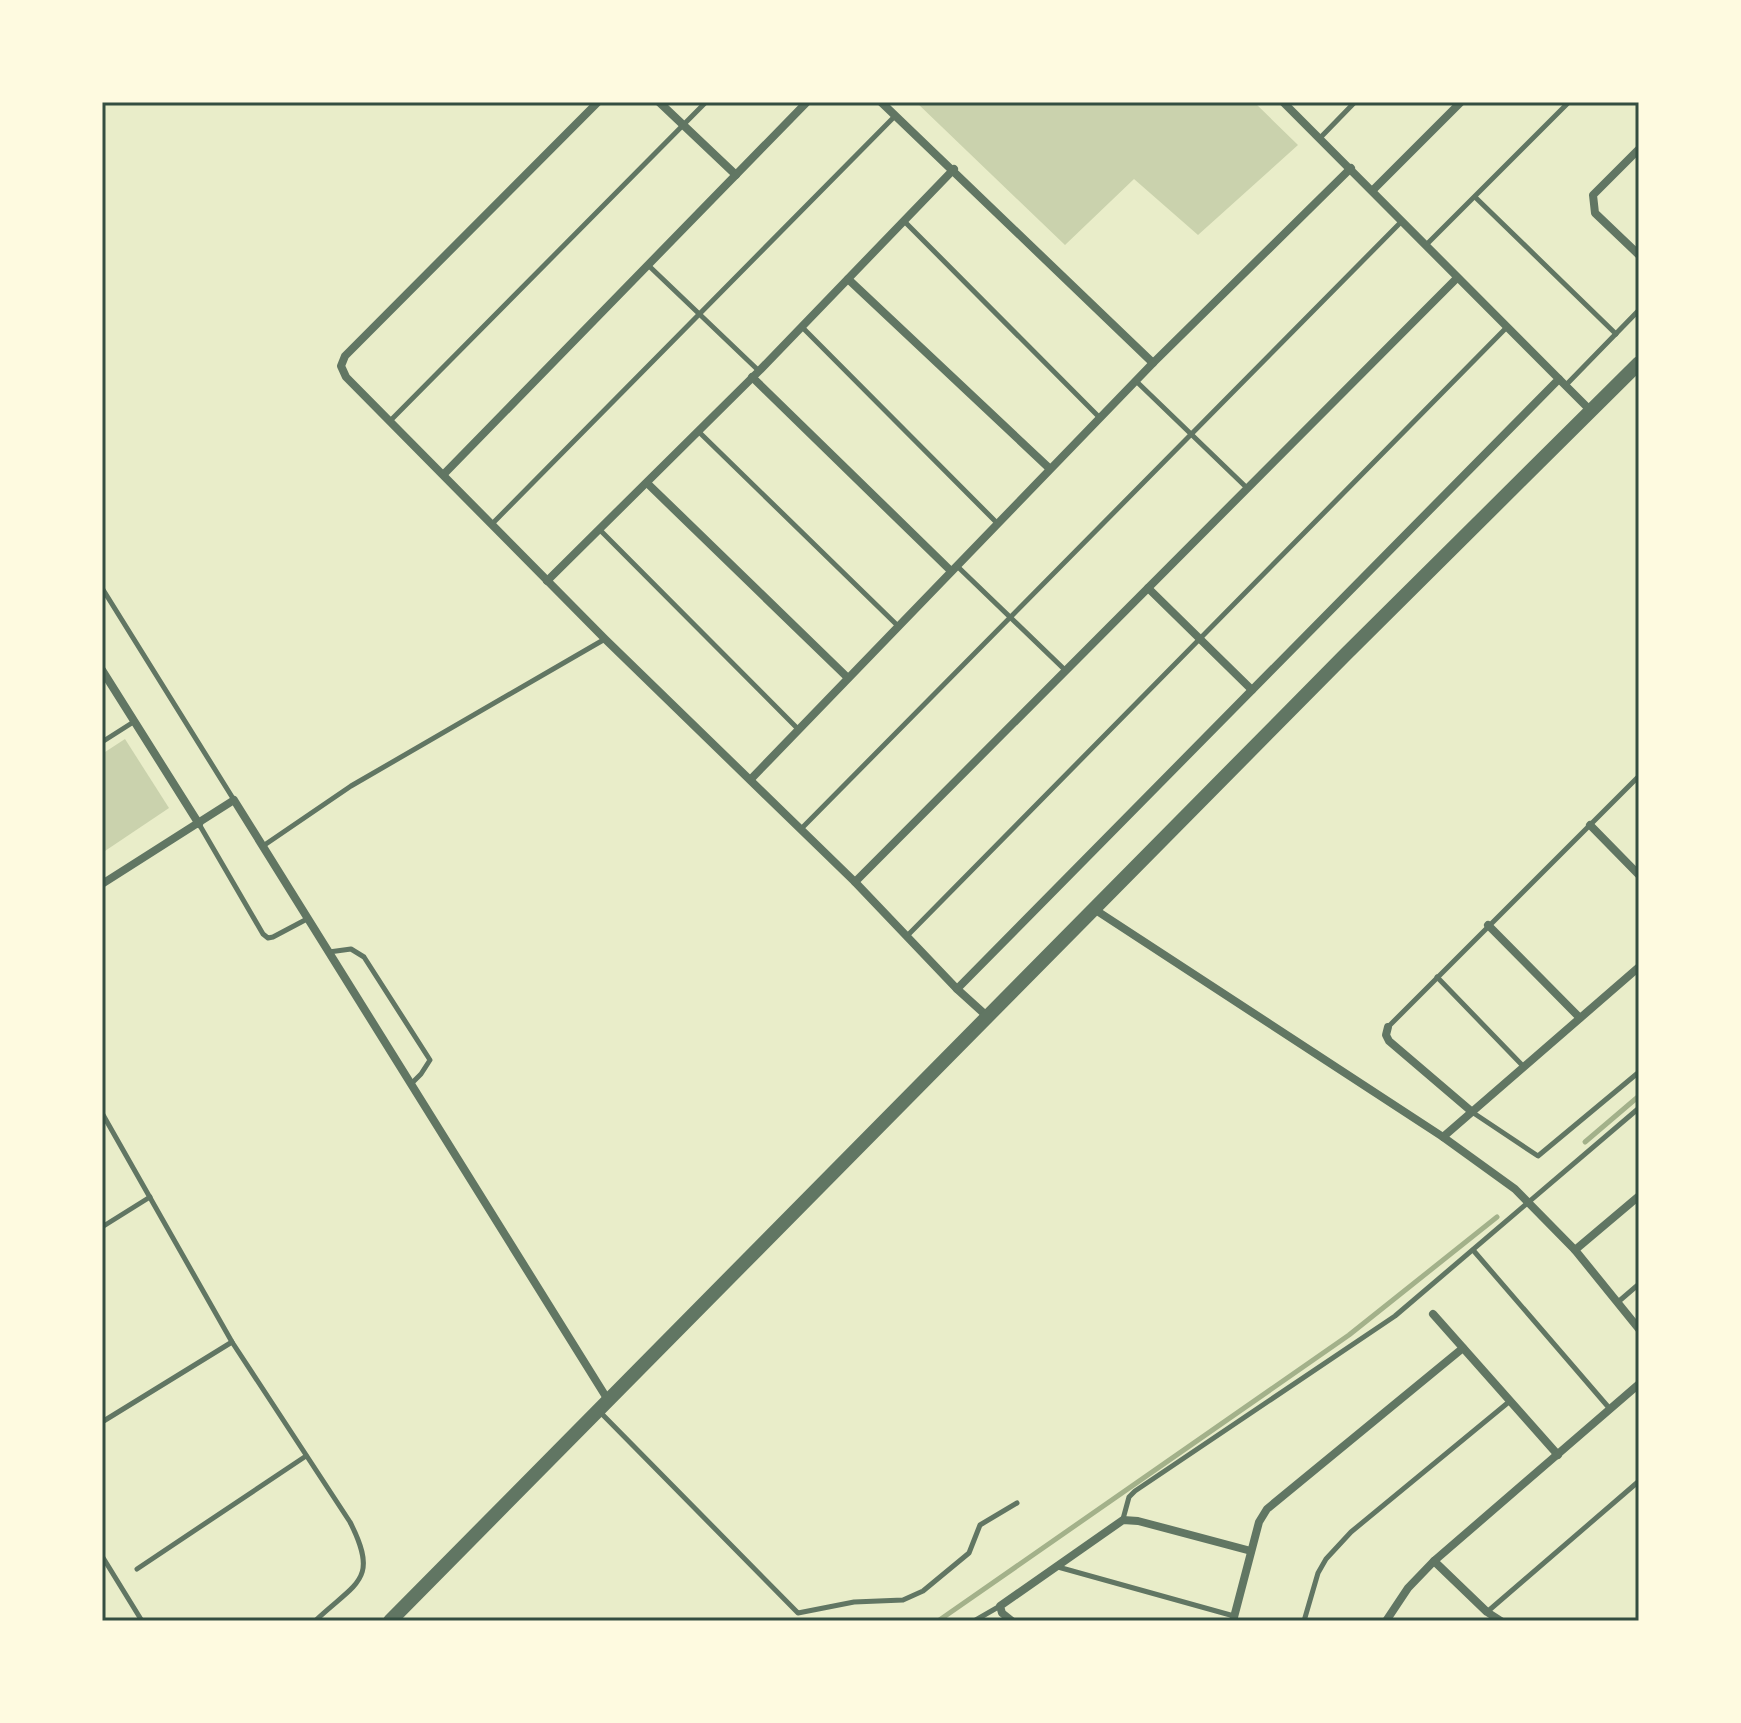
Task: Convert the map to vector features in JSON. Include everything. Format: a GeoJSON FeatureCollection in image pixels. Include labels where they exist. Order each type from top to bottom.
{"type":"FeatureCollection","features":[{"type":"Feature","properties":{"kind":"street"},"geometry":{"type":"LineString","coordinates":[[598,102],[345,356],[341,366],[346,377],[547,581],[751,779],[989,1018]]}},
{"type":"Feature","properties":{"kind":"street"},"geometry":{"type":"LineString","coordinates":[[659,102],[736,175]]}},
{"type":"Feature","properties":{"kind":"street"},"geometry":{"type":"LineString","coordinates":[[444,474],[807,102]]}},
{"type":"Feature","properties":{"kind":"street"},"geometry":{"type":"LineString","coordinates":[[881,102],[1153,363]]}},
{"type":"Feature","properties":{"kind":"street"},"geometry":{"type":"LineString","coordinates":[[1283,102],[1591,411]]}},
{"type":"Feature","properties":{"kind":"street"},"geometry":{"type":"LineString","coordinates":[[1373,190],[1461,102]]}},
{"type":"Feature","properties":{"kind":"street"},"geometry":{"type":"LineString","coordinates":[[1639,149],[1593,195],[1595,213],[1639,255]]}},
{"type":"Feature","properties":{"kind":"street"},"geometry":{"type":"LineString","coordinates":[[751,779],[1099,417],[1351,168]]}},
{"type":"Feature","properties":{"kind":"street"},"geometry":{"type":"LineString","coordinates":[[547,581],[802,327],[954,169]]}},
{"type":"Feature","properties":{"kind":"street"},"geometry":{"type":"LineString","coordinates":[[855,882],[1457,278]]}},
{"type":"Feature","properties":{"kind":"street"},"geometry":{"type":"LineString","coordinates":[[848,279],[1049,468]]}},
{"type":"Feature","properties":{"kind":"street"},"geometry":{"type":"LineString","coordinates":[[390,1621],[1639,363]]}},
{"type":"Feature","properties":{"kind":"street"},"geometry":{"type":"LineString","coordinates":[[755,374],[954,568]]}},
{"type":"Feature","properties":{"kind":"street"},"geometry":{"type":"LineString","coordinates":[[957,989],[1252,690],[1562,383]]}},
{"type":"Feature","properties":{"kind":"street"},"geometry":{"type":"LineString","coordinates":[[647,483],[848,678]]}},
{"type":"Feature","properties":{"kind":"street"},"geometry":{"type":"LineString","coordinates":[[1148,588],[1252,690]]}},
{"type":"Feature","properties":{"kind":"street"},"geometry":{"type":"LineString","coordinates":[[102,670],[199,824]]}},
{"type":"Feature","properties":{"kind":"street"},"geometry":{"type":"LineString","coordinates":[[102,884],[234,800],[411,1084],[604,1406]]}},
{"type":"Feature","properties":{"kind":"street"},"geometry":{"type":"LineString","coordinates":[[1590,825],[1639,875]]}},
{"type":"Feature","properties":{"kind":"street"},"geometry":{"type":"LineString","coordinates":[[1094,909],[1443,1137],[1515,1189],[1575,1250],[1639,1329]]}},
{"type":"Feature","properties":{"kind":"street"},"geometry":{"type":"LineString","coordinates":[[1488,925],[1580,1018]]}},
{"type":"Feature","properties":{"kind":"street"},"geometry":{"type":"LineString","coordinates":[[1443,1137],[1639,967]]}},
{"type":"Feature","properties":{"kind":"street"},"geometry":{"type":"LineString","coordinates":[[1388,1027],[1386,1035],[1389,1041],[1471,1111]]}},
{"type":"Feature","properties":{"kind":"street"},"geometry":{"type":"LineString","coordinates":[[1575,1250],[1639,1196]]}},
{"type":"Feature","properties":{"kind":"street"},"geometry":{"type":"LineString","coordinates":[[1433,1314],[1558,1455]]}},
{"type":"Feature","properties":{"kind":"street"},"geometry":{"type":"LineString","coordinates":[[1234,1618],[1259,1522],[1267,1509],[1463,1348]]}},
{"type":"Feature","properties":{"kind":"street"},"geometry":{"type":"LineString","coordinates":[[1386,1621],[1408,1588],[1434,1561],[1639,1384]]}},
{"type":"Feature","properties":{"kind":"street"},"geometry":{"type":"LineString","coordinates":[[1012,1621],[1002,1613],[1000,1606],[1123,1520],[1138,1521],[1251,1551]]}},
{"type":"Feature","properties":{"kind":"street"},"geometry":{"type":"LineString","coordinates":[[1434,1561],[1487,1612],[1501,1621]]}},
{"type":"Feature","properties":{"kind":"lane"},"geometry":{"type":"LineString","coordinates":[[390,421],[706,102]]}},
{"type":"Feature","properties":{"kind":"lane"},"geometry":{"type":"LineString","coordinates":[[1320,138],[1355,102]]}},
{"type":"Feature","properties":{"kind":"lane"},"geometry":{"type":"LineString","coordinates":[[1426,246],[1569,102]]}},
{"type":"Feature","properties":{"kind":"lane"},"geometry":{"type":"LineString","coordinates":[[492,524],[896,115]]}},
{"type":"Feature","properties":{"kind":"lane"},"geometry":{"type":"LineString","coordinates":[[1475,197],[1616,334]]}},
{"type":"Feature","properties":{"kind":"lane"},"geometry":{"type":"LineString","coordinates":[[904,221],[1099,417]]}},
{"type":"Feature","properties":{"kind":"lane"},"geometry":{"type":"LineString","coordinates":[[801,829],[1402,221]]}},
{"type":"Feature","properties":{"kind":"lane"},"geometry":{"type":"LineString","coordinates":[[648,265],[701,315],[755,374]]}},
{"type":"Feature","properties":{"kind":"lane"},"geometry":{"type":"LineString","coordinates":[[1562,383],[1639,310]]}},
{"type":"Feature","properties":{"kind":"lane"},"geometry":{"type":"LineString","coordinates":[[802,327],[997,523]]}},
{"type":"Feature","properties":{"kind":"lane"},"geometry":{"type":"LineString","coordinates":[[907,936],[1507,327]]}},
{"type":"Feature","properties":{"kind":"lane"},"geometry":{"type":"LineString","coordinates":[[1136,380],[1248,488]]}},
{"type":"Feature","properties":{"kind":"lane"},"geometry":{"type":"LineString","coordinates":[[698,431],[898,626]]}},
{"type":"Feature","properties":{"kind":"lane"},"geometry":{"type":"LineString","coordinates":[[599,529],[799,730]]}},
{"type":"Feature","properties":{"kind":"lane"},"geometry":{"type":"LineString","coordinates":[[954,568],[1066,671]]}},
{"type":"Feature","properties":{"kind":"lane"},"geometry":{"type":"LineString","coordinates":[[102,588],[234,800]]}},
{"type":"Feature","properties":{"kind":"lane"},"geometry":{"type":"LineString","coordinates":[[262,846],[351,786],[605,639]]}},
{"type":"Feature","properties":{"kind":"lane"},"geometry":{"type":"LineString","coordinates":[[102,742],[135,721]]}},
{"type":"Feature","properties":{"kind":"lane"},"geometry":{"type":"LineString","coordinates":[[1388,1027],[1639,776]]}},
{"type":"Feature","properties":{"kind":"lane"},"geometry":{"type":"LineString","coordinates":[[199,824],[263,934],[273,937],[307,919]]}},
{"type":"Feature","properties":{"kind":"lane"},"geometry":{"type":"LineString","coordinates":[[328,952],[351,949],[364,957],[430,1060],[411,1084]]}},
{"type":"Feature","properties":{"kind":"lane"},"geometry":{"type":"LineString","coordinates":[[1437,977],[1523,1066]]}},
{"type":"Feature","properties":{"kind":"lane"},"geometry":{"type":"LineString","coordinates":[[1471,1111],[1538,1156],[1639,1072]]}},
{"type":"Feature","properties":{"kind":"lane"},"geometry":{"type":"LineString","coordinates":[[1123,1520],[1125,1506],[1135,1491],[1395,1316],[1639,1108]]}},
{"type":"Feature","properties":{"kind":"lane"},"geometry":{"type":"LineString","coordinates":[[102,1113],[232,1342],[350,1522],[363,1549],[365,1565],[362,1577],[315,1621]]}},
{"type":"Feature","properties":{"kind":"lane"},"geometry":{"type":"LineString","coordinates":[[102,1227],[150,1197]]}},
{"type":"Feature","properties":{"kind":"lane"},"geometry":{"type":"LineString","coordinates":[[1473,1250],[1610,1409]]}},
{"type":"Feature","properties":{"kind":"lane"},"geometry":{"type":"LineString","coordinates":[[1617,1302],[1639,1284]]}},
{"type":"Feature","properties":{"kind":"lane"},"geometry":{"type":"LineString","coordinates":[[102,1422],[232,1342]]}},
{"type":"Feature","properties":{"kind":"lane"},"geometry":{"type":"LineString","coordinates":[[1304,1621],[1318,1573],[1326,1559],[1351,1532],[1510,1401]]}},
{"type":"Feature","properties":{"kind":"lane"},"geometry":{"type":"LineString","coordinates":[[604,1406],[798,1613],[854,1602],[903,1600],[923,1591],[969,1553],[980,1525],[1017,1503]]}},
{"type":"Feature","properties":{"kind":"lane"},"geometry":{"type":"LineString","coordinates":[[137,1569],[306,1456]]}},
{"type":"Feature","properties":{"kind":"lane"},"geometry":{"type":"LineString","coordinates":[[1487,1612],[1639,1481]]}},
{"type":"Feature","properties":{"kind":"lane"},"geometry":{"type":"LineString","coordinates":[[102,1556],[142,1621]]}},
{"type":"Feature","properties":{"kind":"lane"},"geometry":{"type":"LineString","coordinates":[[1056,1566],[1234,1618]]}},
{"type":"Feature","properties":{"kind":"lane"},"geometry":{"type":"LineString","coordinates":[[974,1621],[1000,1606]]}},
{"type":"Feature","properties":{"kind":"green space"},"geometry":{"type":"Polygon","coordinates":[[[916,102],[1254,102],[1298,145],[1198,235],[1134,179],[1065,245],[916,102]]]}},
{"type":"Feature","properties":{"kind":"green space"},"geometry":{"type":"Polygon","coordinates":[[[125,739],[169,808],[102,853],[102,754],[125,739]]]}},
{"type":"Feature","properties":{"kind":"waterway"},"geometry":{"type":"LineString","coordinates":[[1585,1142],[1639,1096]]}},
{"type":"Feature","properties":{"kind":"waterway"},"geometry":{"type":"LineString","coordinates":[[938,1621],[1349,1335],[1497,1217]]}}]}
